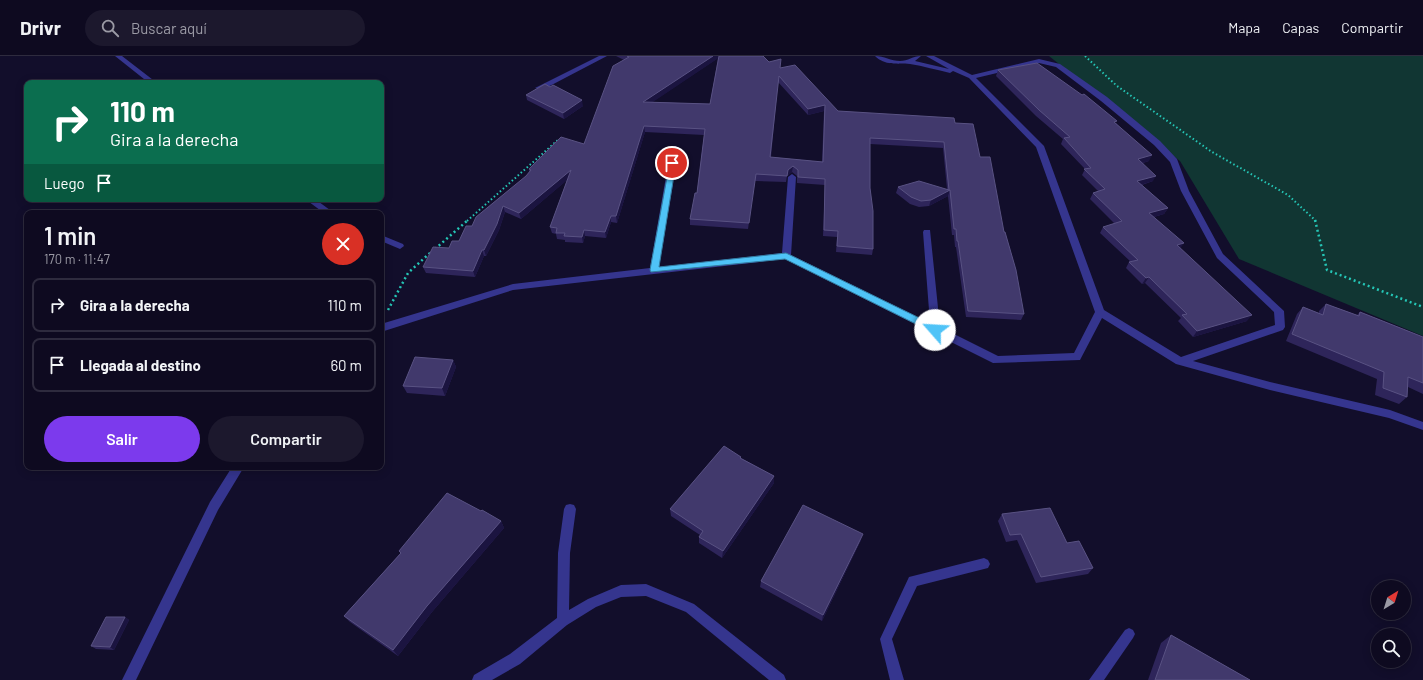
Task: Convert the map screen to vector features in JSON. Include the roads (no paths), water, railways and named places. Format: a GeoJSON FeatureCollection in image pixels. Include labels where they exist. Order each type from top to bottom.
{"type":"FeatureCollection","features":[{"type":"Feature","properties":{"kind":"street"},"geometry":{"type":"LineString","coordinates":[[118,56],[149,80]]}},
{"type":"Feature","properties":{"kind":"street"},"geometry":{"type":"LineString","coordinates":[[539,88],[604,56]]}},
{"type":"Feature","properties":{"kind":"street"},"geometry":{"type":"LineString","coordinates":[[878,56],[889,62],[909,62],[967,75],[1039,61],[1058,65],[1157,142],[1174,161],[1185,191],[1220,256],[1279,311],[1280,327],[1180,361]]}},
{"type":"Feature","properties":{"kind":"street"},"geometry":{"type":"LineString","coordinates":[[909,62],[918,56]]}},
{"type":"Feature","properties":{"kind":"street"},"geometry":{"type":"LineString","coordinates":[[929,56],[967,75],[1040,146],[1100,312],[1180,361],[1270,386],[1390,414],[1423,426]]}},
{"type":"Feature","properties":{"kind":"street"},"geometry":{"type":"LineString","coordinates":[[654,270],[675,148]]}},
{"type":"Feature","properties":{"kind":"street"},"geometry":{"type":"LineString","coordinates":[[786,256],[792,177]]}},
{"type":"Feature","properties":{"kind":"street"},"geometry":{"type":"LineString","coordinates":[[314,202],[326,210]]}},
{"type":"Feature","properties":{"kind":"street"},"geometry":{"type":"LineString","coordinates":[[927,232],[935,330]]}},
{"type":"Feature","properties":{"kind":"street"},"geometry":{"type":"LineString","coordinates":[[384,239],[400,246]]}},
{"type":"Feature","properties":{"kind":"street"},"geometry":{"type":"LineString","coordinates":[[384,327],[514,287],[786,256],[997,360],[1077,357],[1100,312]]}},
{"type":"Feature","properties":{"kind":"street"},"geometry":{"type":"LineString","coordinates":[[129,680],[214,506],[236,470]]}},
{"type":"Feature","properties":{"kind":"street"},"geometry":{"type":"LineString","coordinates":[[563,621],[564,553],[570,509]]}},
{"type":"Feature","properties":{"kind":"street"},"geometry":{"type":"LineString","coordinates":[[897,680],[886,639],[913,581],[984,564]]}},
{"type":"Feature","properties":{"kind":"street"},"geometry":{"type":"LineString","coordinates":[[479,680],[515,659],[563,621],[592,603],[621,591],[646,590],[690,608],[779,680]]}},
{"type":"Feature","properties":{"kind":"street"},"geometry":{"type":"LineString","coordinates":[[1096,680],[1128,634]]}}]}
